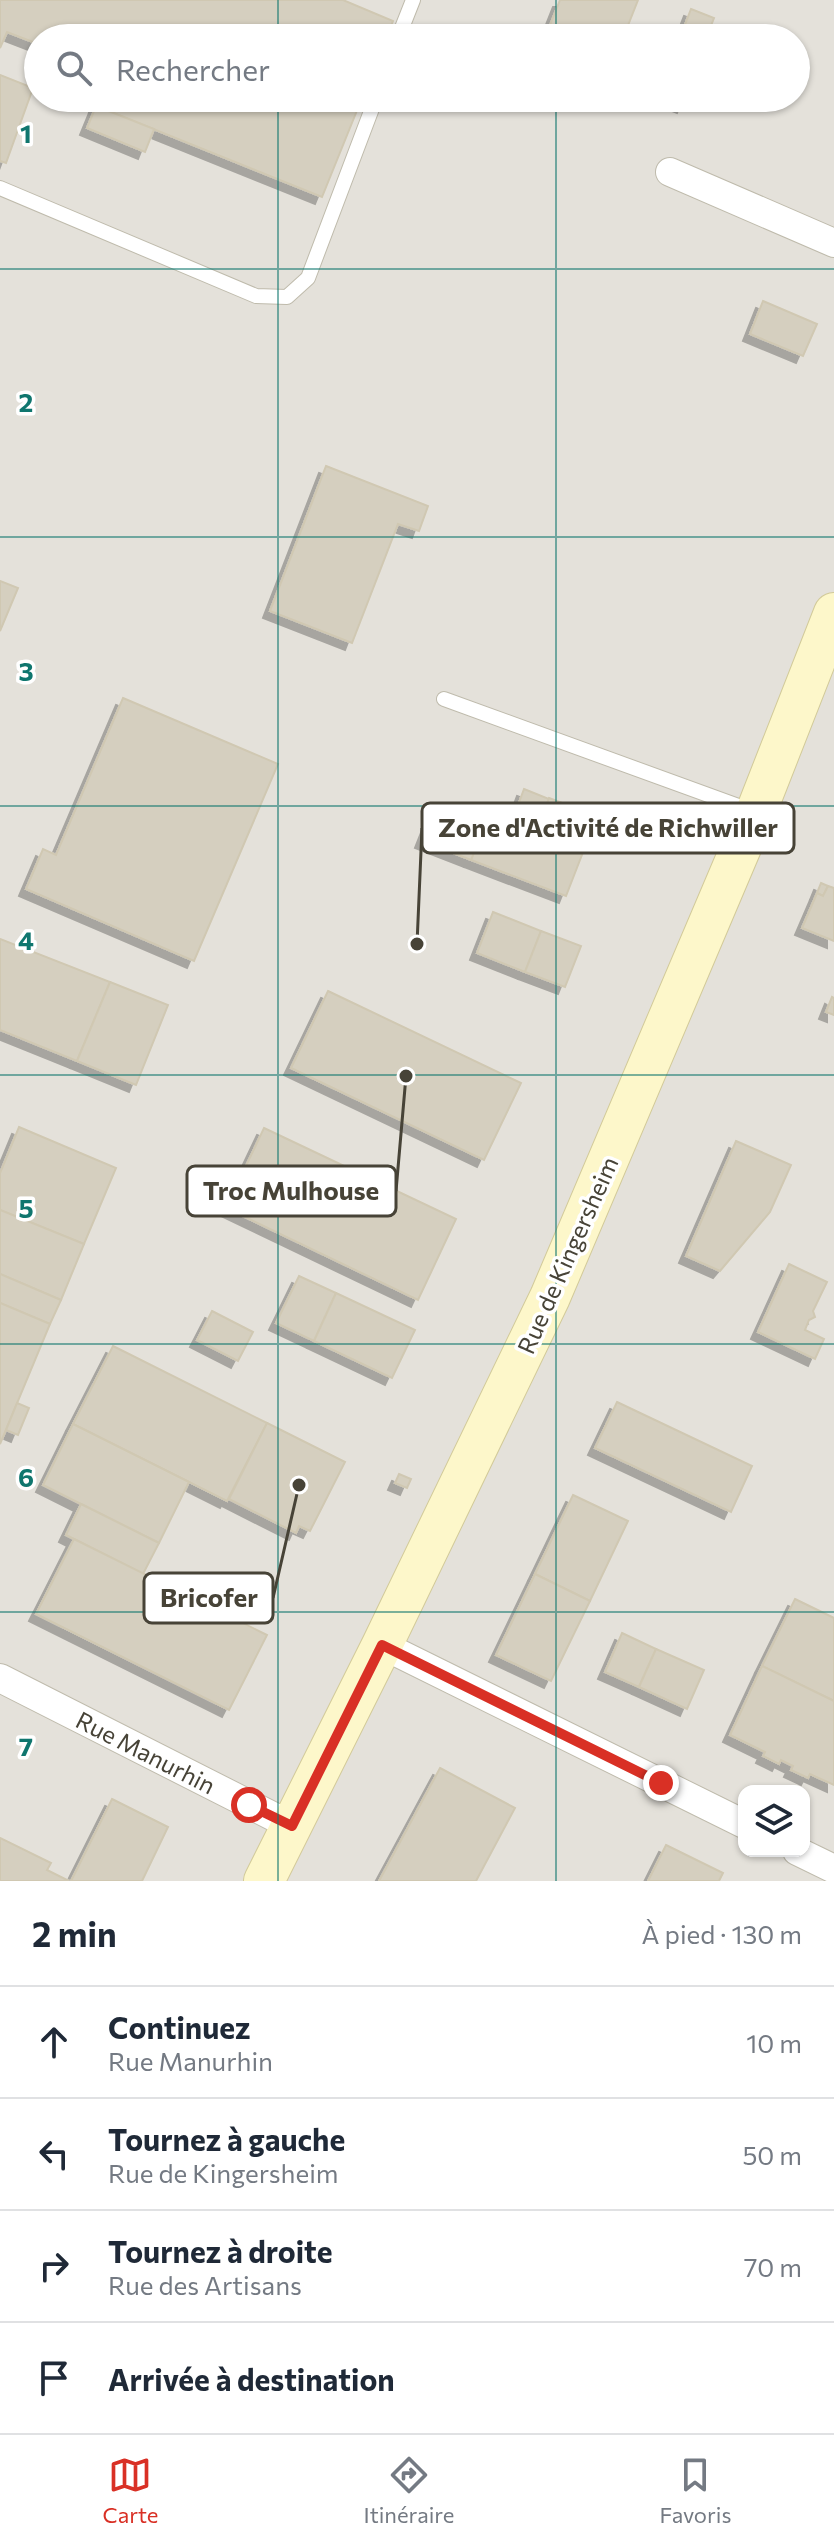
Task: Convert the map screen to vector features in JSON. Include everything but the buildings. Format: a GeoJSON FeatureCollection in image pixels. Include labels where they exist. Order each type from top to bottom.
{"type":"FeatureCollection","features":[{"type":"Feature","properties":{"kind":"main road","name":"Rue de Kingersheim"},"geometry":{"type":"LineString","coordinates":[[264,1881],[550,1297],[756,812],[834,613]]}},
{"type":"Feature","properties":{"kind":"street"},"geometry":{"type":"LineString","coordinates":[[670,172],[834,243]]}},
{"type":"Feature","properties":{"kind":"street"},"geometry":{"type":"LineString","coordinates":[[382,1645],[738,1821]]}},
{"type":"Feature","properties":{"kind":"street","name":"Rue Manurhin"},"geometry":{"type":"LineString","coordinates":[[0,1678],[292,1826]]}},
{"type":"Feature","properties":{"kind":"street"},"geometry":{"type":"LineString","coordinates":[[809,1857],[834,1869]]}},
{"type":"Feature","properties":{"kind":"lane"},"geometry":{"type":"LineString","coordinates":[[404,24],[413,0]]}},
{"type":"Feature","properties":{"kind":"lane"},"geometry":{"type":"LineString","coordinates":[[0,188],[256,296],[287,297],[308,278],[371,112]]}},
{"type":"Feature","properties":{"kind":"lane"},"geometry":{"type":"LineString","coordinates":[[444,699],[756,812]]}},
{"type":"Feature","properties":{"kind":"shaded area"},"geometry":{"type":"Polygon","coordinates":[[[0,0],[834,0],[834,1881],[0,1881],[0,0]]]}},
{"type":"Feature","properties":{"kind":"place","name":"Zone d'Activité de Richwiller"},"geometry":{"type":"Point","coordinates":[417,944]}},
{"type":"Feature","properties":{"kind":"place","name":"Troc Mulhouse"},"geometry":{"type":"Point","coordinates":[406,1076]}},
{"type":"Feature","properties":{"kind":"place","name":"Bricofer"},"geometry":{"type":"Point","coordinates":[299,1485]}},
{"type":"Feature","properties":{"kind":"route"},"geometry":{"type":"LineString","coordinates":[[249,1805],[292,1826],[382,1645],[661,1783]]}}]}
